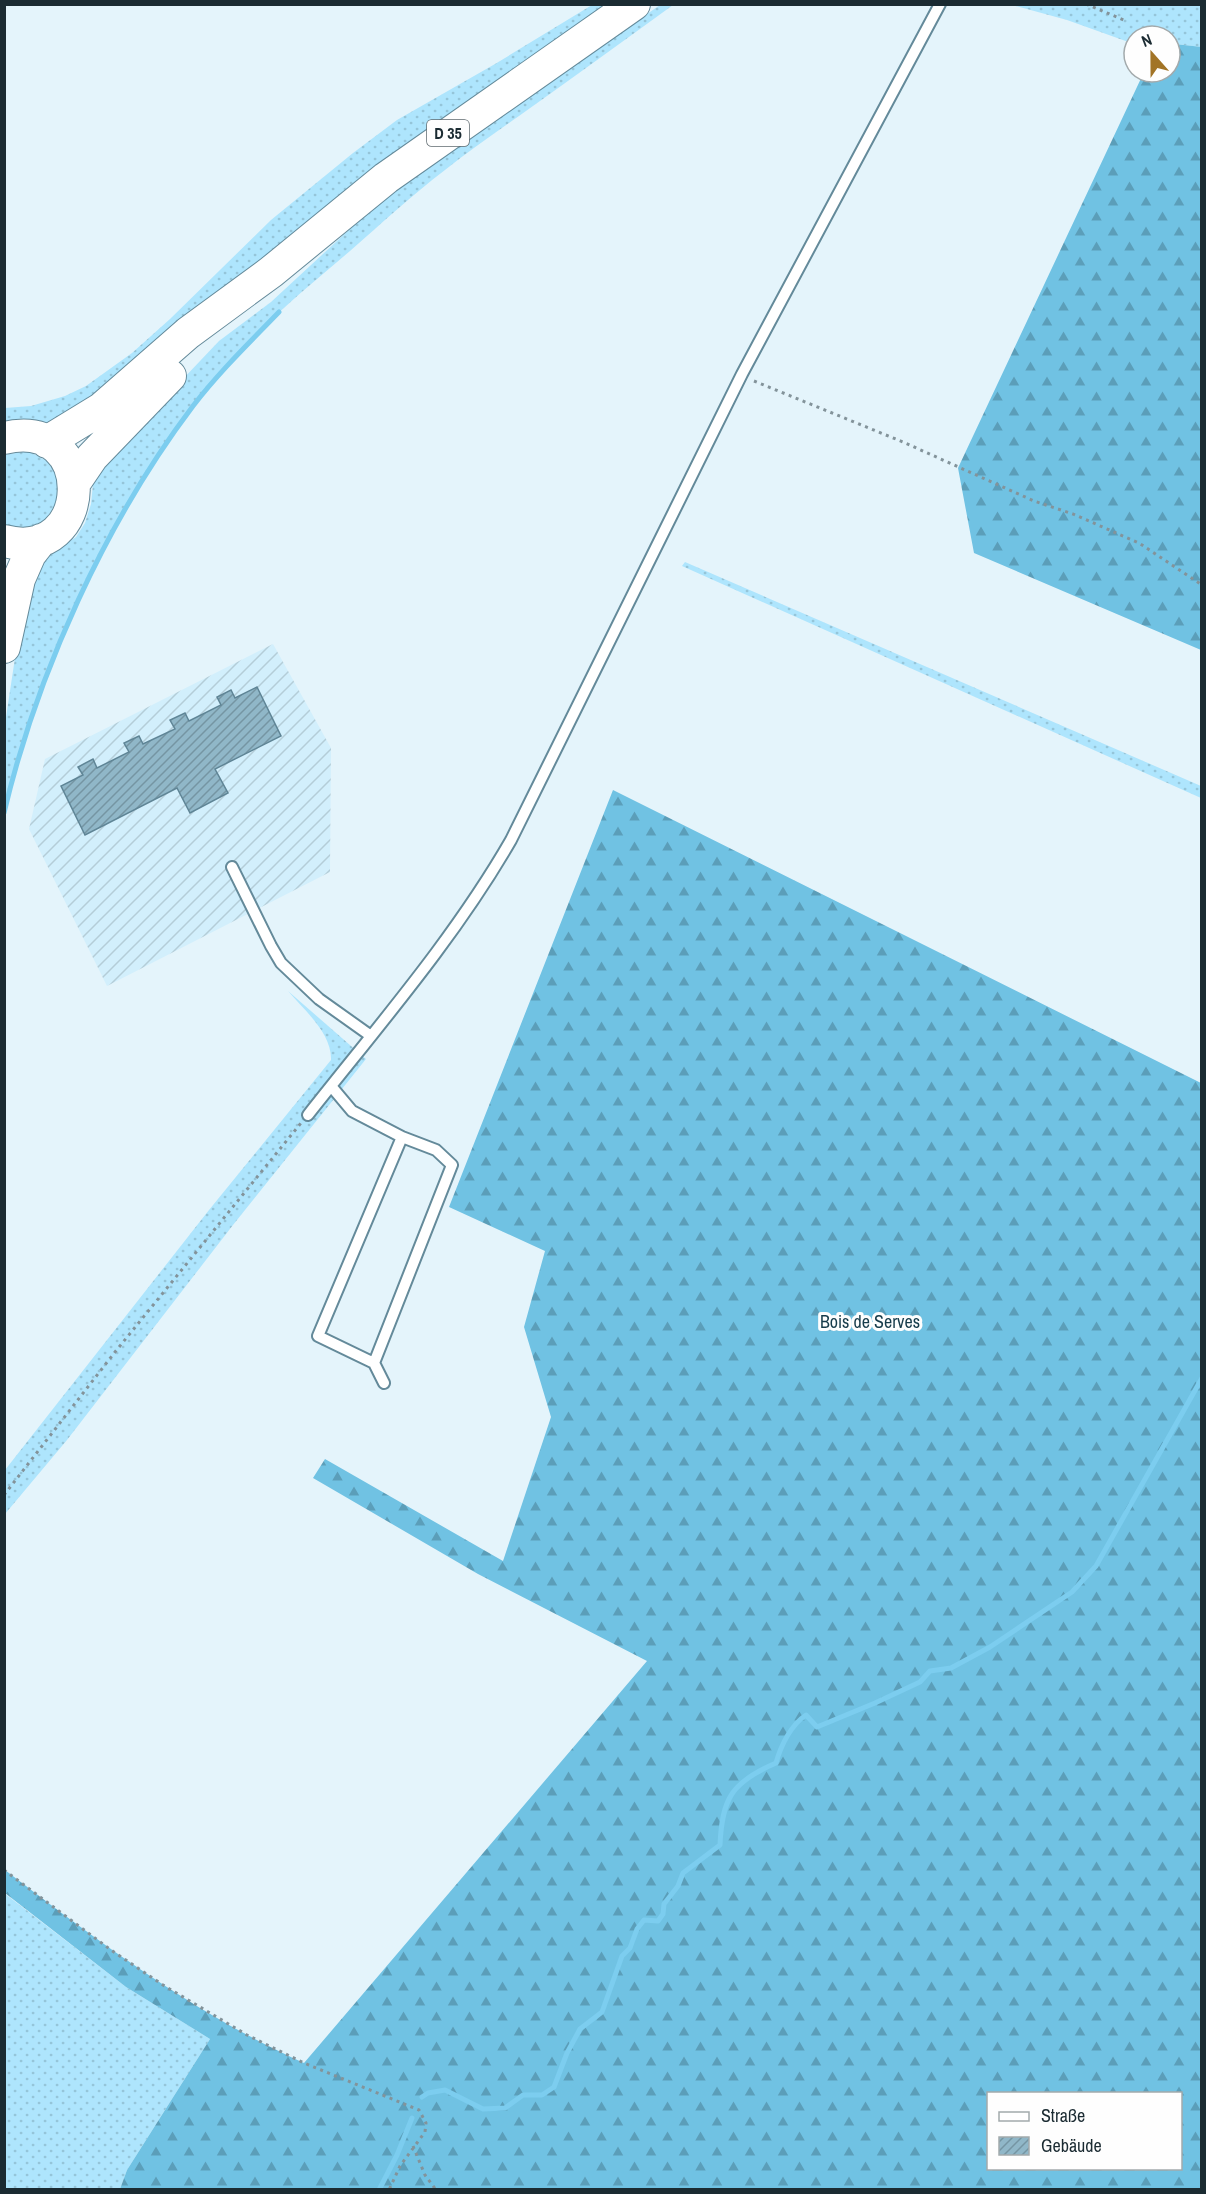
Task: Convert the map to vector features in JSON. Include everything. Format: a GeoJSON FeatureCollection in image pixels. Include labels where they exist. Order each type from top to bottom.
{"type":"FeatureCollection","features":[{"type":"Feature","properties":{"kind":"main road","name":"D 35"},"geometry":{"type":"LineString","coordinates":[[46,442],[101,409],[188,333],[271,272],[386,178],[634,4]]}},
{"type":"Feature","properties":{"kind":"main road","name":"D 35"},"geometry":{"type":"LineString","coordinates":[[75,482],[92,456],[271,272]]}},
{"type":"Feature","properties":{"kind":"main road"},"geometry":{"type":"LineString","coordinates":[[4,438],[25,436],[46,442],[65,459],[75,482],[74,503],[65,522],[58,529],[41,540],[25,544],[4,542]]}},
{"type":"Feature","properties":{"kind":"main road"},"geometry":{"type":"LineString","coordinates":[[4,647],[19,579],[30,554],[41,540]]}},
{"type":"Feature","properties":{"kind":"lane"},"geometry":{"type":"LineString","coordinates":[[308,1115],[454,929],[486,883],[511,840],[742,374],[940,4]]}},
{"type":"Feature","properties":{"kind":"lane"},"geometry":{"type":"LineString","coordinates":[[232,867],[281,963],[320,999],[371,1036]]}},
{"type":"Feature","properties":{"kind":"lane"},"geometry":{"type":"LineString","coordinates":[[330,1086],[352,1111],[402,1137],[436,1150],[452,1165],[374,1364]]}},
{"type":"Feature","properties":{"kind":"lane"},"geometry":{"type":"LineString","coordinates":[[384,1383],[374,1364],[318,1336],[402,1137]]}},
{"type":"Feature","properties":{"kind":"path"},"geometry":{"type":"LineString","coordinates":[[1086,4],[1126,21]]}},
{"type":"Feature","properties":{"kind":"path"},"geometry":{"type":"LineString","coordinates":[[742,374],[760,384],[903,442],[1034,501],[1073,514],[1139,543],[1202,585]]}},
{"type":"Feature","properties":{"kind":"path"},"geometry":{"type":"LineString","coordinates":[[4,1495],[182,1268],[308,1115]]}},
{"type":"Feature","properties":{"kind":"path"},"geometry":{"type":"LineString","coordinates":[[4,1870],[111,1950],[163,1985],[247,2035],[304,2063],[419,2110],[426,2123],[425,2132],[400,2166],[389,2190]]}},
{"type":"Feature","properties":{"kind":"path"},"geometry":{"type":"LineString","coordinates":[[413,2146],[425,2175],[436,2190]]}},
{"type":"Feature","properties":{"kind":"shaded area"},"geometry":{"type":"Polygon","coordinates":[[[592,5],[616,5],[115,381],[50,424],[5,425],[5,408],[31,406],[65,396],[86,386],[132,353],[271,220],[397,120],[592,5]]]}},
{"type":"Feature","properties":{"kind":"shaded area"},"geometry":{"type":"Polygon","coordinates":[[[660,5],[673,5],[473,149],[409,199],[282,309],[220,373],[183,419],[149,470],[117,524],[88,581],[39,698],[5,813],[5,724],[21,618],[41,561],[76,537],[85,523],[91,504],[94,474],[219,341],[271,302],[364,216],[417,175],[660,5]]]}},
{"type":"Feature","properties":{"kind":"shaded area"},"geometry":{"type":"Polygon","coordinates":[[[1012,5],[1201,5],[1201,47],[1182,45],[1182,24],[1122,24],[1122,40],[1067,20],[1012,5]]]}},
{"type":"Feature","properties":{"kind":"shaded area"},"geometry":{"type":"Polygon","coordinates":[[[28,451],[47,461],[58,477],[60,497],[45,521],[30,529],[5,526],[4,455],[28,451]]]}},
{"type":"Feature","properties":{"kind":"shaded area"},"geometry":{"type":"Polygon","coordinates":[[[685,562],[1201,786],[1201,798],[682,566],[685,562]]]}},
{"type":"Feature","properties":{"kind":"shaded area"},"geometry":{"type":"Polygon","coordinates":[[[273,644],[331,748],[330,872],[107,986],[29,829],[45,759],[273,644]]]}},
{"type":"Feature","properties":{"kind":"shaded area"},"geometry":{"type":"Polygon","coordinates":[[[288,991],[366,1059],[233,1225],[67,1440],[5,1514],[5,1470],[209,1210],[331,1060],[327,1040],[322,1031],[288,991]]]}},
{"type":"Feature","properties":{"kind":"shaded area"},"geometry":{"type":"Polygon","coordinates":[[[4,1893],[126,1987],[210,2039],[127,2170],[120,2189],[5,2189],[4,1893]]]}},
{"type":"Feature","properties":{"kind":"green space"},"geometry":{"type":"Polygon","coordinates":[[[1182,45],[1202,47],[1201,650],[974,553],[958,468],[1138,84],[1182,84],[1182,45]]]}},
{"type":"Feature","properties":{"kind":"green space","name":"Bois de Serves"},"geometry":{"type":"Polygon","coordinates":[[[613,790],[1201,1083],[1201,2189],[120,2189],[127,2170],[210,2039],[126,1987],[5,1893],[5,1870],[112,1950],[186,1999],[264,2044],[304,2063],[647,1661],[478,1574],[313,1478],[325,1459],[503,1561],[551,1417],[524,1327],[545,1251],[449,1207],[613,790]]]}},
{"type":"Feature","properties":{"kind":"building"},"geometry":{"type":"Polygon","coordinates":[[[257,687],[281,736],[215,769],[228,793],[190,813],[177,788],[85,835],[61,786],[83,775],[78,767],[93,759],[97,768],[129,752],[124,743],[139,736],[143,744],[175,729],[170,720],[185,713],[189,721],[221,705],[217,697],[231,690],[235,698],[257,687]]]}},
{"type":"Feature","properties":{"kind":"waterway"},"geometry":{"type":"LineString","coordinates":[[4,813],[18,760],[55,653],[78,600],[131,498],[161,451],[203,393],[279,312]]}},
{"type":"Feature","properties":{"kind":"waterway"},"geometry":{"type":"LineString","coordinates":[[422,2097],[428,2093],[445,2090],[483,2109],[505,2108],[523,2095],[542,2095],[554,2087],[567,2053],[580,2029],[602,2012],[622,1956],[630,1948],[637,1929],[644,1920],[658,1921],[663,1914],[664,1904],[678,1886],[683,1873],[720,1845],[723,1815],[727,1803],[739,1785],[776,1763],[787,1736],[806,1715],[817,1727],[920,1682],[930,1671],[951,1668],[990,1647],[1072,1592],[1096,1566],[1202,1378]]}},
{"type":"Feature","properties":{"kind":"waterway"},"geometry":{"type":"LineString","coordinates":[[379,2190],[412,2118]]}}]}
